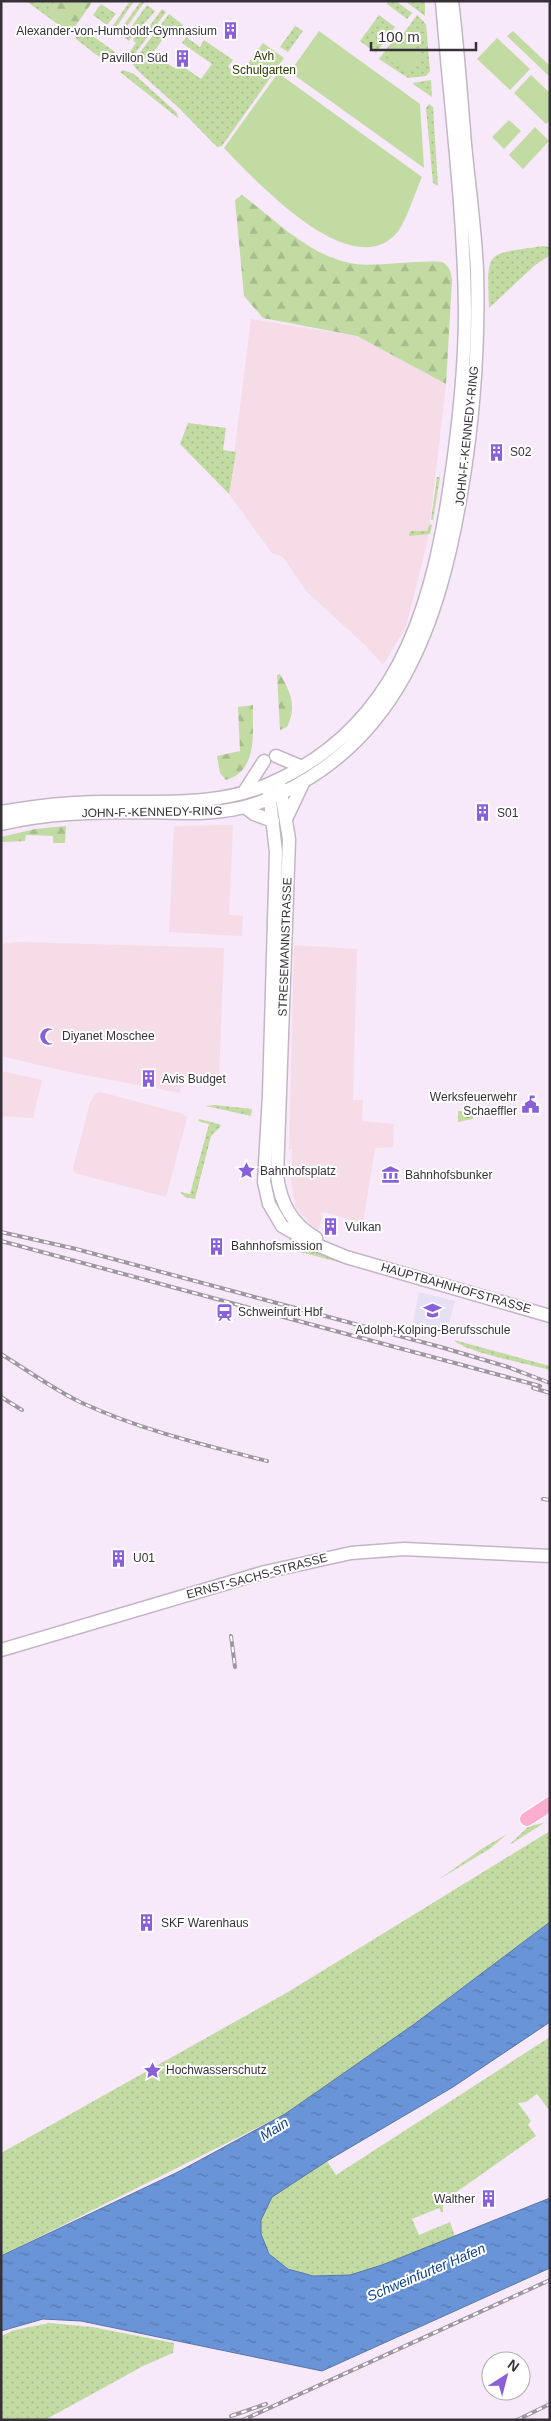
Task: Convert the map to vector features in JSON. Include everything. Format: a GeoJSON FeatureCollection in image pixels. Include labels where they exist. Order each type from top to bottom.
{"type":"FeatureCollection","features":[{"type":"Feature","properties":{"kind":"main road","name":"JOHN-F.-KENNEDY-RING"},"geometry":{"type":"LineString","coordinates":[[1,812],[69,803],[187,802],[244,792],[273,782],[325,752],[356,724],[379,697],[396,671],[411,643],[422,614],[444,525],[462,378],[465,314],[461,223],[442,1]]}},
{"type":"Feature","properties":{"kind":"main road","name":"JOHN-F.-KENNEDY-RING"},"geometry":{"type":"LineString","coordinates":[[1,824],[70,814],[190,812],[245,807],[304,782],[340,755],[366,730],[390,700],[407,673],[437,603],[459,510],[471,416],[477,266],[452,1]]}},
{"type":"Feature","properties":{"kind":"main road"},"geometry":{"type":"LineString","coordinates":[[244,792],[270,759],[302,767]]}},
{"type":"Feature","properties":{"kind":"main road","name":"STRESEMANNSTRASSE"},"geometry":{"type":"LineString","coordinates":[[273,782],[276,795],[287,817],[289,859],[277,1001]]}},
{"type":"Feature","properties":{"kind":"main road"},"geometry":{"type":"LineString","coordinates":[[287,817],[304,782]]}},
{"type":"Feature","properties":{"kind":"main road","name":"STRESEMANNSTRASSE"},"geometry":{"type":"LineString","coordinates":[[273,1116],[277,1001],[276,852],[273,821],[276,795]]}},
{"type":"Feature","properties":{"kind":"main road"},"geometry":{"type":"LineString","coordinates":[[245,807],[254,814],[273,821]]}},
{"type":"Feature","properties":{"kind":"main road","name":"HAUPTBAHNHOFSTRASSE"},"geometry":{"type":"LineString","coordinates":[[273,1116],[277,1175],[281,1196],[289,1213],[309,1234],[363,1261],[550,1316]]}},
{"type":"Feature","properties":{"kind":"main road","name":"ERNST-SACHS-STRASSE"},"geometry":{"type":"LineString","coordinates":[[1,1650],[265,1572],[343,1555],[404,1549],[550,1556]]}},
{"type":"Feature","properties":{"kind":"main road"},"geometry":{"type":"LineString","coordinates":[[528,1819],[550,1804]]}},
{"type":"Feature","properties":{"kind":"shaded area"},"geometry":{"type":"Polygon","coordinates":[[[251,319],[357,336],[446,384],[428,539],[406,627],[383,665],[366,646],[307,592],[283,557],[272,553],[229,494],[251,319]]]}},
{"type":"Feature","properties":{"kind":"shaded area"},"geometry":{"type":"Polygon","coordinates":[[[233,825],[229,915],[243,916],[242,936],[169,932],[174,826],[233,825]]]}},
{"type":"Feature","properties":{"kind":"shaded area"},"geometry":{"type":"Polygon","coordinates":[[[20,942],[224,948],[219,1078],[181,1077],[180,1093],[69,1072],[1,1056],[1,944],[20,942]]]}},
{"type":"Feature","properties":{"kind":"shaded area"},"geometry":{"type":"Polygon","coordinates":[[[294,945],[357,949],[353,1100],[363,1100],[362,1121],[394,1124],[393,1147],[375,1148],[363,1223],[323,1212],[318,1232],[296,1208],[291,1181],[292,1149],[289,1149],[294,945]]]}},
{"type":"Feature","properties":{"kind":"shaded area"},"geometry":{"type":"Polygon","coordinates":[[[1,1071],[42,1080],[33,1118],[1,1116],[1,1071]]]}},
{"type":"Feature","properties":{"kind":"shaded area"},"geometry":{"type":"Polygon","coordinates":[[[100,1092],[183,1114],[187,1118],[166,1197],[75,1173],[73,1168],[90,1103],[95,1094],[100,1092]]]}},
{"type":"Feature","properties":{"kind":"shaded area","name":"Adolph-Kolping-Berufsschule"},"geometry":{"type":"Polygon","coordinates":[[[419,1292],[455,1301],[447,1330],[431,1329],[413,1323],[419,1292]]]}},
{"type":"Feature","properties":{"kind":"green space"},"geometry":{"type":"Polygon","coordinates":[[[26,1],[58,1],[48,17],[26,1]]]}},
{"type":"Feature","properties":{"kind":"green space"},"geometry":{"type":"Polygon","coordinates":[[[58,1],[93,1],[74,28],[67,31],[48,17],[58,1]]]}},
{"type":"Feature","properties":{"kind":"green space"},"geometry":{"type":"Polygon","coordinates":[[[130,1],[134,1],[115,29],[112,27],[130,1]]]}},
{"type":"Feature","properties":{"kind":"green space"},"geometry":{"type":"Polygon","coordinates":[[[141,1],[145,1],[121,35],[118,33],[141,1]]]}},
{"type":"Feature","properties":{"kind":"green space"},"geometry":{"type":"Polygon","coordinates":[[[388,1],[396,1],[412,13],[407,19],[387,4],[388,1]]]}},
{"type":"Feature","properties":{"kind":"green space"},"geometry":{"type":"Polygon","coordinates":[[[405,1],[425,1],[425,16],[405,1]]]}},
{"type":"Feature","properties":{"kind":"green space"},"geometry":{"type":"Polygon","coordinates":[[[101,4],[116,14],[107,25],[93,15],[101,4]]]}},
{"type":"Feature","properties":{"kind":"green space"},"geometry":{"type":"Polygon","coordinates":[[[147,5],[155,11],[129,41],[124,37],[147,5]]]}},
{"type":"Feature","properties":{"kind":"green space"},"geometry":{"type":"Polygon","coordinates":[[[162,9],[166,12],[131,59],[129,53],[136,43],[133,40],[137,34],[146,31],[162,9]]]}},
{"type":"Feature","properties":{"kind":"green space"},"geometry":{"type":"Polygon","coordinates":[[[169,14],[183,25],[174,37],[167,33],[153,53],[174,68],[178,63],[201,79],[212,64],[182,43],[186,37],[200,47],[204,40],[233,60],[228,67],[232,70],[237,64],[266,84],[222,146],[217,147],[132,63],[169,14]]]}},
{"type":"Feature","properties":{"kind":"green space"},"geometry":{"type":"Polygon","coordinates":[[[379,15],[395,27],[376,53],[360,41],[379,15]]]}},
{"type":"Feature","properties":{"kind":"green space"},"geometry":{"type":"Polygon","coordinates":[[[417,15],[426,24],[430,71],[426,76],[408,78],[379,59],[400,31],[404,33],[417,15]]]}},
{"type":"Feature","properties":{"kind":"green space"},"geometry":{"type":"Polygon","coordinates":[[[295,26],[303,31],[288,52],[280,47],[295,26]]]}},
{"type":"Feature","properties":{"kind":"green space"},"geometry":{"type":"Polygon","coordinates":[[[80,27],[115,52],[109,60],[98,56],[76,39],[75,33],[80,27]]]}},
{"type":"Feature","properties":{"kind":"green space"},"geometry":{"type":"Polygon","coordinates":[[[319,31],[420,104],[424,168],[290,72],[319,31]]]}},
{"type":"Feature","properties":{"kind":"green space"},"geometry":{"type":"Polygon","coordinates":[[[513,31],[550,66],[550,77],[507,36],[513,31]]]}},
{"type":"Feature","properties":{"kind":"green space"},"geometry":{"type":"Polygon","coordinates":[[[497,38],[530,69],[510,90],[477,59],[497,38]]]}},
{"type":"Feature","properties":{"kind":"green space"},"geometry":{"type":"Polygon","coordinates":[[[400,40],[421,55],[408,73],[387,59],[400,40]]]}},
{"type":"Feature","properties":{"kind":"green space","name":"Avh Schulgarten"},"geometry":{"type":"Polygon","coordinates":[[[263,43],[284,58],[266,84],[244,69],[263,43]]]}},
{"type":"Feature","properties":{"kind":"green space"},"geometry":{"type":"Polygon","coordinates":[[[123,70],[134,74],[177,113],[178,118],[120,72],[123,70]]]}},
{"type":"Feature","properties":{"kind":"green space"},"geometry":{"type":"Polygon","coordinates":[[[278,73],[422,177],[406,217],[395,235],[375,246],[353,246],[329,237],[304,222],[280,202],[224,148],[278,73]]]}},
{"type":"Feature","properties":{"kind":"green space"},"geometry":{"type":"Polygon","coordinates":[[[531,75],[550,93],[550,121],[546,124],[514,93],[531,75]]]}},
{"type":"Feature","properties":{"kind":"green space"},"geometry":{"type":"Polygon","coordinates":[[[431,80],[432,97],[413,84],[413,83],[431,80]]]}},
{"type":"Feature","properties":{"kind":"green space"},"geometry":{"type":"Polygon","coordinates":[[[429,104],[433,107],[438,186],[433,183],[426,108],[429,104]]]}},
{"type":"Feature","properties":{"kind":"green space"},"geometry":{"type":"Polygon","coordinates":[[[509,120],[521,131],[504,149],[492,137],[509,120]]]}},
{"type":"Feature","properties":{"kind":"green space"},"geometry":{"type":"Polygon","coordinates":[[[535,127],[549,141],[523,169],[509,155],[535,127]]]}},
{"type":"Feature","properties":{"kind":"green space"},"geometry":{"type":"Polygon","coordinates":[[[242,195],[295,237],[324,254],[340,260],[365,265],[429,261],[444,263],[450,271],[452,280],[446,384],[357,336],[263,318],[244,296],[235,200],[242,195]]]}},
{"type":"Feature","properties":{"kind":"green space"},"geometry":{"type":"Polygon","coordinates":[[[543,246],[550,247],[550,255],[534,266],[489,308],[488,274],[490,264],[494,258],[510,251],[543,246]]]}},
{"type":"Feature","properties":{"kind":"green space"},"geometry":{"type":"Polygon","coordinates":[[[188,423],[226,428],[223,450],[236,452],[229,494],[180,444],[188,423]]]}},
{"type":"Feature","properties":{"kind":"green space"},"geometry":{"type":"Polygon","coordinates":[[[437,477],[440,477],[433,520],[431,520],[437,477]]]}},
{"type":"Feature","properties":{"kind":"green space"},"geometry":{"type":"Polygon","coordinates":[[[430,524],[432,525],[430,534],[409,536],[410,531],[427,531],[430,524]]]}},
{"type":"Feature","properties":{"kind":"green space"},"geometry":{"type":"Polygon","coordinates":[[[280,674],[290,694],[292,713],[287,727],[280,730],[277,675],[280,674]]]}},
{"type":"Feature","properties":{"kind":"green space"},"geometry":{"type":"Polygon","coordinates":[[[253,705],[253,738],[249,759],[237,775],[226,780],[220,773],[217,756],[240,751],[238,707],[253,705]]]}},
{"type":"Feature","properties":{"kind":"green space"},"geometry":{"type":"Polygon","coordinates":[[[66,826],[65,843],[53,843],[53,836],[26,835],[25,841],[1,842],[1,837],[35,829],[66,826]]]}},
{"type":"Feature","properties":{"kind":"green space"},"geometry":{"type":"Polygon","coordinates":[[[215,1105],[252,1109],[251,1116],[206,1106],[215,1105]]]}},
{"type":"Feature","properties":{"kind":"green space"},"geometry":{"type":"Polygon","coordinates":[[[458,1111],[473,1112],[473,1119],[458,1122],[458,1111]]]}},
{"type":"Feature","properties":{"kind":"green space"},"geometry":{"type":"Polygon","coordinates":[[[199,1119],[221,1126],[211,1136],[195,1199],[185,1197],[180,1192],[190,1194],[209,1124],[198,1121],[199,1119]]]}},
{"type":"Feature","properties":{"kind":"green space"},"geometry":{"type":"Polygon","coordinates":[[[289,1239],[291,1239],[349,1265],[297,1251],[289,1239]]]}},
{"type":"Feature","properties":{"kind":"green space"},"geometry":{"type":"Polygon","coordinates":[[[454,1340],[550,1366],[550,1370],[470,1349],[454,1340]]]}},
{"type":"Feature","properties":{"kind":"green space"},"geometry":{"type":"Polygon","coordinates":[[[544,1823],[511,1844],[510,1844],[529,1826],[544,1823]]]}},
{"type":"Feature","properties":{"kind":"green space"},"geometry":{"type":"Polygon","coordinates":[[[550,1831],[550,1922],[413,2025],[285,2114],[1,2256],[1,2153],[288,1992],[550,1831]]]}},
{"type":"Feature","properties":{"kind":"green space"},"geometry":{"type":"Polygon","coordinates":[[[507,1834],[491,1848],[438,1880],[483,1848],[507,1834]]]}},
{"type":"Feature","properties":{"kind":"green space"},"geometry":{"type":"Polygon","coordinates":[[[550,2037],[550,2111],[537,2094],[526,2102],[518,2103],[531,2121],[528,2125],[536,2136],[448,2198],[443,2203],[443,2212],[439,2208],[412,2219],[419,2235],[450,2222],[455,2236],[397,2261],[352,2275],[337,2277],[320,2277],[287,2267],[274,2258],[264,2246],[259,2232],[261,2217],[270,2199],[280,2190],[327,2161],[336,2175],[550,2037]]]}},
{"type":"Feature","properties":{"kind":"green space"},"geometry":{"type":"Polygon","coordinates":[[[49,2323],[92,2327],[174,2343],[173,2353],[143,2366],[45,2420],[1,2420],[1,2336],[15,2330],[49,2323]]]}},
{"type":"Feature","properties":{"kind":"water"},"geometry":{"type":"Polygon","coordinates":[[[550,1922],[550,2022],[453,2087],[327,2161],[272,2197],[261,2220],[261,2234],[269,2254],[288,2269],[313,2276],[350,2275],[382,2265],[550,2198],[550,2268],[322,2371],[81,2321],[43,2319],[1,2331],[1,2256],[178,2172],[285,2114],[413,2025],[550,1922]]]}},
{"type":"Feature","properties":{"kind":"railway"},"geometry":{"type":"LineString","coordinates":[[1,1232],[76,1249],[444,1348],[508,1367],[550,1383]]}},
{"type":"Feature","properties":{"kind":"railway"},"geometry":{"type":"LineString","coordinates":[[1,1241],[540,1386]]}},
{"type":"Feature","properties":{"kind":"railway"},"geometry":{"type":"LineString","coordinates":[[1,1354],[60,1391],[103,1412],[172,1436],[267,1461]]}},
{"type":"Feature","properties":{"kind":"railway"},"geometry":{"type":"LineString","coordinates":[[533,1388],[550,1393]]}},
{"type":"Feature","properties":{"kind":"railway"},"geometry":{"type":"LineString","coordinates":[[1,1397],[22,1410]]}},
{"type":"Feature","properties":{"kind":"railway"},"geometry":{"type":"LineString","coordinates":[[543,1499],[550,1500]]}},
{"type":"Feature","properties":{"kind":"railway"},"geometry":{"type":"LineString","coordinates":[[231,1636],[235,1667]]}},
{"type":"Feature","properties":{"kind":"railway"},"geometry":{"type":"LineString","coordinates":[[243,2420],[550,2280]]}},
{"type":"Feature","properties":{"kind":"railway"},"geometry":{"type":"LineString","coordinates":[[231,2416],[266,2404]]}},
{"type":"Feature","properties":{"kind":"railway"},"geometry":{"type":"LineString","coordinates":[[517,2420],[550,2404]]}},
{"type":"Feature","properties":{"kind":"place","name":"Alexander-von-Humboldt-Gymnasium"},"geometry":{"type":"Point","coordinates":[231,31]}},
{"type":"Feature","properties":{"kind":"place","name":"Pavillon Süd"},"geometry":{"type":"Point","coordinates":[182,58]}},
{"type":"Feature","properties":{"kind":"place","name":"S02"},"geometry":{"type":"Point","coordinates":[496,452]}},
{"type":"Feature","properties":{"kind":"place","name":"S01"},"geometry":{"type":"Point","coordinates":[483,813]}},
{"type":"Feature","properties":{"kind":"place","name":"Diyanet Moschee"},"geometry":{"type":"Point","coordinates":[48,1036]}},
{"type":"Feature","properties":{"kind":"place","name":"Avis Budget"},"geometry":{"type":"Point","coordinates":[148,1079]}},
{"type":"Feature","properties":{"kind":"place","name":"Werksfeuerwehr Schaeffler"},"geometry":{"type":"Point","coordinates":[531,1104]}},
{"type":"Feature","properties":{"kind":"place","name":"Bahnhofsplatz"},"geometry":{"type":"Point","coordinates":[246,1171]}},
{"type":"Feature","properties":{"kind":"place","name":"Bahnhofsbunker"},"geometry":{"type":"Point","coordinates":[391,1175]}},
{"type":"Feature","properties":{"kind":"place","name":"Vulkan"},"geometry":{"type":"Point","coordinates":[331,1227]}},
{"type":"Feature","properties":{"kind":"place","name":"Bahnhofsmission"},"geometry":{"type":"Point","coordinates":[217,1246]}},
{"type":"Feature","properties":{"kind":"place","name":"Adolph-Kolping-Berufsschule"},"geometry":{"type":"Point","coordinates":[433,1311]}},
{"type":"Feature","properties":{"kind":"place","name":"Schweinfurt Hbf"},"geometry":{"type":"Point","coordinates":[224,1312]}},
{"type":"Feature","properties":{"kind":"place","name":"U01"},"geometry":{"type":"Point","coordinates":[119,1558]}},
{"type":"Feature","properties":{"kind":"place","name":"SKF Warenhaus"},"geometry":{"type":"Point","coordinates":[147,1923]}},
{"type":"Feature","properties":{"kind":"place","name":"Hochwasserschutz"},"geometry":{"type":"Point","coordinates":[152,2070]}},
{"type":"Feature","properties":{"kind":"place","name":"Walther"},"geometry":{"type":"Point","coordinates":[489,2199]}},
{"type":"Feature","properties":{"kind":"water label","name":"Main"},"geometry":{"type":"Point","coordinates":[274,2129]}},
{"type":"Feature","properties":{"kind":"water label","name":"Schweinfurter Hafen"},"geometry":{"type":"Point","coordinates":[426,2272]}}]}
